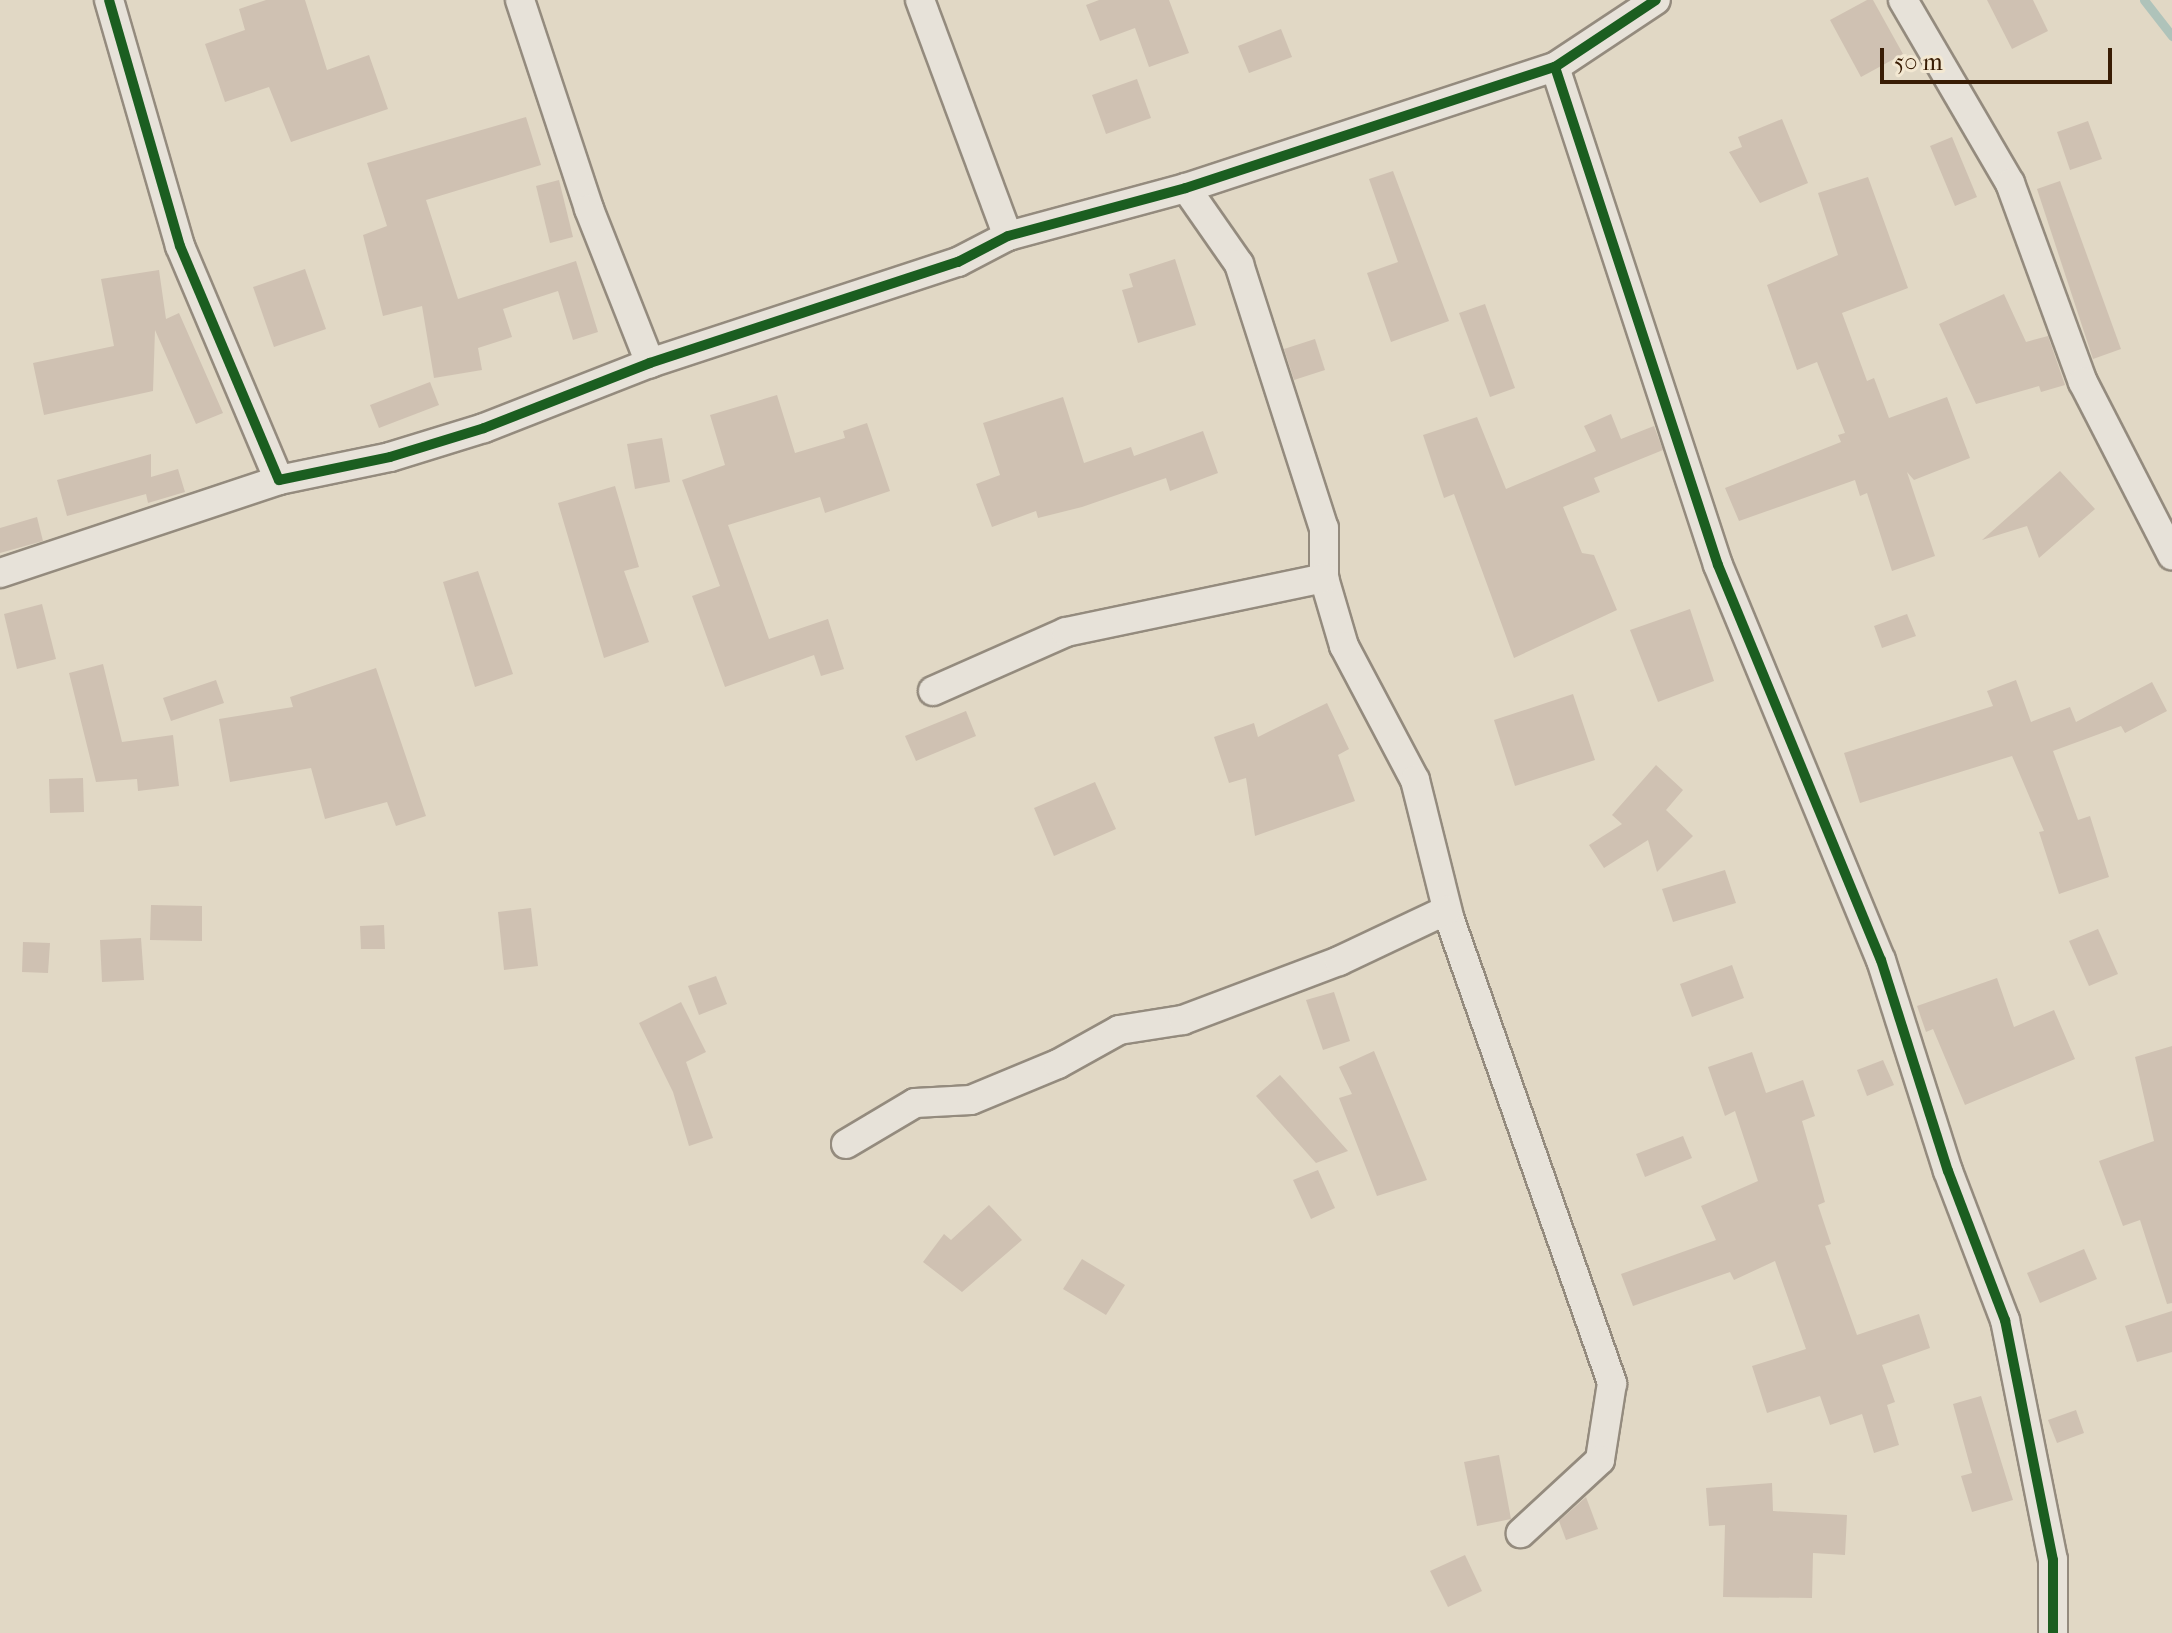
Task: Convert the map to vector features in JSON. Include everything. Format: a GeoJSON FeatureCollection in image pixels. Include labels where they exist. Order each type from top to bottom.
{"type":"FeatureCollection","features":[{"type":"Feature","properties":{"kind":"street"},"geometry":{"type":"LineString","coordinates":[[109,0],[180,246],[279,480]]}},
{"type":"Feature","properties":{"kind":"street"},"geometry":{"type":"LineString","coordinates":[[520,0],[589,209],[650,363]]}},
{"type":"Feature","properties":{"kind":"street"},"geometry":{"type":"LineString","coordinates":[[920,0],[1008,236]]}},
{"type":"Feature","properties":{"kind":"street"},"geometry":{"type":"LineString","coordinates":[[0,573],[279,480],[390,457],[484,428],[650,363],[958,262],[1008,236],[1186,188],[1555,67],[1656,0]]}},
{"type":"Feature","properties":{"kind":"street"},"geometry":{"type":"LineString","coordinates":[[1903,0],[2010,183],[2083,382],[2172,555]]}},
{"type":"Feature","properties":{"kind":"street"},"geometry":{"type":"LineString","coordinates":[[1555,67],[1718,565],[1881,960],[1948,1171],[2005,1320],[2053,1560],[2053,1633]]}},
{"type":"Feature","properties":{"kind":"street"},"geometry":{"type":"LineString","coordinates":[[1186,188],[1239,264],[1324,528],[1324,578],[1344,646],[1415,780],[1447,910],[1612,1383],[1600,1460],[1521,1533]]}},
{"type":"Feature","properties":{"kind":"street"},"geometry":{"type":"LineString","coordinates":[[933,691],[1066,632],[1324,578]]}},
{"type":"Feature","properties":{"kind":"street"},"geometry":{"type":"LineString","coordinates":[[846,1144],[915,1103],[971,1100],[1058,1064],[1119,1030],[1183,1020],[1339,961],[1447,910]]}},
{"type":"Feature","properties":{"kind":"building"},"geometry":{"type":"Polygon","coordinates":[[[266,0],[305,0],[327,70],[369,55],[388,109],[291,142],[269,87],[225,102],[205,44],[245,30],[239,9],[266,0]]]}},
{"type":"Feature","properties":{"kind":"building"},"geometry":{"type":"Polygon","coordinates":[[[1099,0],[1169,0],[1189,53],[1149,67],[1135,28],[1100,41],[1086,5],[1099,0]]]}},
{"type":"Feature","properties":{"kind":"building"},"geometry":{"type":"Polygon","coordinates":[[[1867,0],[1873,0],[1903,54],[1861,77],[1830,20],[1867,0]]]}},
{"type":"Feature","properties":{"kind":"building"},"geometry":{"type":"Polygon","coordinates":[[[1987,0],[2033,0],[2048,31],[2012,49],[1987,0]]]}},
{"type":"Feature","properties":{"kind":"building"},"geometry":{"type":"Polygon","coordinates":[[[1281,29],[1292,57],[1249,73],[1238,46],[1281,29]]]}},
{"type":"Feature","properties":{"kind":"building"},"geometry":{"type":"Polygon","coordinates":[[[1137,79],[1151,118],[1106,134],[1092,95],[1137,79]]]}},
{"type":"Feature","properties":{"kind":"building"},"geometry":{"type":"Polygon","coordinates":[[[526,117],[541,165],[426,200],[458,299],[576,261],[598,332],[573,340],[558,291],[503,309],[512,337],[478,348],[482,370],[434,378],[422,306],[383,316],[363,235],[387,226],[367,163],[526,117]]]}},
{"type":"Feature","properties":{"kind":"building"},"geometry":{"type":"Polygon","coordinates":[[[1782,119],[1808,183],[1760,203],[1729,152],[1742,147],[1738,137],[1782,119]]]}},
{"type":"Feature","properties":{"kind":"building"},"geometry":{"type":"Polygon","coordinates":[[[2088,121],[2102,159],[2070,170],[2057,132],[2088,121]]]}},
{"type":"Feature","properties":{"kind":"building"},"geometry":{"type":"Polygon","coordinates":[[[1952,137],[1977,197],[1955,206],[1930,146],[1952,137]]]}},
{"type":"Feature","properties":{"kind":"building"},"geometry":{"type":"Polygon","coordinates":[[[1393,171],[1449,321],[1391,342],[1367,273],[1398,262],[1369,179],[1393,171]]]}},
{"type":"Feature","properties":{"kind":"building"},"geometry":{"type":"Polygon","coordinates":[[[1868,177],[1908,288],[1842,313],[1867,381],[1874,378],[1889,418],[1947,397],[1970,458],[1914,480],[1907,472],[1935,556],[1892,571],[1867,493],[1860,496],[1855,480],[1739,521],[1725,488],[1841,442],[1838,435],[1845,433],[1817,362],[1797,370],[1767,285],[1838,255],[1818,193],[1868,177]]]}},
{"type":"Feature","properties":{"kind":"building"},"geometry":{"type":"Polygon","coordinates":[[[559,180],[573,237],[550,243],[536,186],[559,180]]]}},
{"type":"Feature","properties":{"kind":"building"},"geometry":{"type":"Polygon","coordinates":[[[2060,181],[2121,349],[2093,359],[2037,189],[2060,181]]]}},
{"type":"Feature","properties":{"kind":"building"},"geometry":{"type":"Polygon","coordinates":[[[1175,259],[1196,325],[1138,343],[1122,290],[1133,287],[1129,274],[1175,259]]]}},
{"type":"Feature","properties":{"kind":"building"},"geometry":{"type":"Polygon","coordinates":[[[305,269],[326,329],[274,347],[253,287],[305,269]]]}},
{"type":"Feature","properties":{"kind":"building"},"geometry":{"type":"Polygon","coordinates":[[[159,270],[166,319],[179,313],[223,413],[196,424],[155,330],[153,391],[44,415],[33,363],[114,346],[101,279],[159,270]]]}},
{"type":"Feature","properties":{"kind":"building"},"geometry":{"type":"Polygon","coordinates":[[[2004,294],[2026,342],[2048,336],[2065,385],[2041,392],[2039,386],[1976,404],[1939,324],[2004,294]]]}},
{"type":"Feature","properties":{"kind":"building"},"geometry":{"type":"Polygon","coordinates":[[[1485,304],[1515,388],[1490,397],[1459,313],[1485,304]]]}},
{"type":"Feature","properties":{"kind":"building"},"geometry":{"type":"Polygon","coordinates":[[[1315,339],[1325,370],[1294,380],[1284,349],[1315,339]]]}},
{"type":"Feature","properties":{"kind":"building"},"geometry":{"type":"Polygon","coordinates":[[[430,382],[439,405],[379,428],[370,405],[430,382]]]}},
{"type":"Feature","properties":{"kind":"building"},"geometry":{"type":"Polygon","coordinates":[[[777,395],[795,453],[845,438],[843,431],[867,423],[890,491],[825,513],[820,497],[728,525],[769,639],[828,619],[844,669],[821,676],[814,655],[725,687],[692,596],[720,586],[682,480],[725,465],[710,415],[777,395]]]}},
{"type":"Feature","properties":{"kind":"building"},"geometry":{"type":"Polygon","coordinates":[[[1063,397],[1084,463],[1131,447],[1134,456],[1203,431],[1218,473],[1170,491],[1166,478],[1082,507],[1038,518],[1036,511],[992,527],[976,484],[1000,475],[983,423],[1063,397]]]}},
{"type":"Feature","properties":{"kind":"building"},"geometry":{"type":"Polygon","coordinates":[[[1611,414],[1621,439],[1654,426],[1663,450],[1594,478],[1600,492],[1563,507],[1582,553],[1594,555],[1617,610],[1514,658],[1454,494],[1444,498],[1423,435],[1477,417],[1506,489],[1596,451],[1584,426],[1611,414]]]}},
{"type":"Feature","properties":{"kind":"building"},"geometry":{"type":"Polygon","coordinates":[[[662,438],[670,482],[635,489],[627,444],[662,438]]]}},
{"type":"Feature","properties":{"kind":"building"},"geometry":{"type":"Polygon","coordinates":[[[151,454],[151,477],[178,469],[185,492],[148,503],[146,494],[67,516],[57,480],[151,454]]]}},
{"type":"Feature","properties":{"kind":"building"},"geometry":{"type":"Polygon","coordinates":[[[2060,471],[2095,509],[2039,558],[2027,526],[1982,540],[2060,471]]]}},
{"type":"Feature","properties":{"kind":"building"},"geometry":{"type":"Polygon","coordinates":[[[615,486],[639,567],[624,571],[649,642],[604,658],[558,503],[615,486]]]}},
{"type":"Feature","properties":{"kind":"building"},"geometry":{"type":"Polygon","coordinates":[[[37,517],[43,541],[0,553],[0,528],[37,517]]]}},
{"type":"Feature","properties":{"kind":"building"},"geometry":{"type":"Polygon","coordinates":[[[478,571],[513,674],[475,687],[443,582],[478,571]]]}},
{"type":"Feature","properties":{"kind":"building"},"geometry":{"type":"Polygon","coordinates":[[[42,604],[56,659],[17,669],[4,614],[42,604]]]}},
{"type":"Feature","properties":{"kind":"building"},"geometry":{"type":"Polygon","coordinates":[[[1690,609],[1714,681],[1658,702],[1630,630],[1690,609]]]}},
{"type":"Feature","properties":{"kind":"building"},"geometry":{"type":"Polygon","coordinates":[[[1907,614],[1916,636],[1882,648],[1874,626],[1907,614]]]}},
{"type":"Feature","properties":{"kind":"building"},"geometry":{"type":"Polygon","coordinates":[[[103,664],[122,742],[173,735],[179,786],[138,791],[137,779],[96,782],[69,673],[103,664]]]}},
{"type":"Feature","properties":{"kind":"building"},"geometry":{"type":"Polygon","coordinates":[[[376,668],[426,816],[396,826],[387,802],[325,819],[311,768],[230,782],[219,719],[293,707],[290,697],[376,668]]]}},
{"type":"Feature","properties":{"kind":"building"},"geometry":{"type":"Polygon","coordinates":[[[216,680],[224,703],[171,721],[163,698],[216,680]]]}},
{"type":"Feature","properties":{"kind":"building"},"geometry":{"type":"Polygon","coordinates":[[[2016,680],[2031,722],[2070,707],[2076,722],[2152,682],[2167,711],[2125,733],[2121,726],[2053,751],[2078,820],[2090,816],[2109,877],[2059,894],[2039,832],[2044,831],[2012,756],[1860,803],[1844,753],[1993,706],[1987,691],[2016,680]]]}},
{"type":"Feature","properties":{"kind":"building"},"geometry":{"type":"Polygon","coordinates":[[[1573,694],[1595,760],[1515,786],[1494,720],[1573,694]]]}},
{"type":"Feature","properties":{"kind":"building"},"geometry":{"type":"Polygon","coordinates":[[[1327,703],[1349,749],[1338,755],[1355,801],[1255,836],[1246,778],[1229,783],[1214,737],[1254,723],[1258,737],[1327,703]]]}},
{"type":"Feature","properties":{"kind":"building"},"geometry":{"type":"Polygon","coordinates":[[[966,711],[976,736],[916,761],[905,736],[966,711]]]}},
{"type":"Feature","properties":{"kind":"building"},"geometry":{"type":"Polygon","coordinates":[[[1656,765],[1683,790],[1666,810],[1693,836],[1657,872],[1648,840],[1604,868],[1589,845],[1622,824],[1612,815],[1656,765]]]}},
{"type":"Feature","properties":{"kind":"building"},"geometry":{"type":"Polygon","coordinates":[[[83,778],[84,812],[50,813],[49,779],[83,778]]]}},
{"type":"Feature","properties":{"kind":"building"},"geometry":{"type":"Polygon","coordinates":[[[1095,782],[1116,829],[1054,856],[1034,808],[1095,782]]]}},
{"type":"Feature","properties":{"kind":"building"},"geometry":{"type":"Polygon","coordinates":[[[1725,870],[1736,903],[1673,922],[1662,889],[1725,870]]]}},
{"type":"Feature","properties":{"kind":"building"},"geometry":{"type":"Polygon","coordinates":[[[151,905],[202,906],[202,941],[150,940],[151,905]]]}},
{"type":"Feature","properties":{"kind":"building"},"geometry":{"type":"Polygon","coordinates":[[[531,908],[538,966],[504,970],[498,912],[531,908]]]}},
{"type":"Feature","properties":{"kind":"building"},"geometry":{"type":"Polygon","coordinates":[[[384,925],[385,949],[361,949],[360,926],[384,925]]]}},
{"type":"Feature","properties":{"kind":"building"},"geometry":{"type":"Polygon","coordinates":[[[2098,929],[2118,974],[2089,986],[2069,941],[2098,929]]]}},
{"type":"Feature","properties":{"kind":"building"},"geometry":{"type":"Polygon","coordinates":[[[141,938],[144,980],[102,982],[100,940],[141,938]]]}},
{"type":"Feature","properties":{"kind":"building"},"geometry":{"type":"Polygon","coordinates":[[[23,942],[50,943],[48,973],[22,972],[23,942]]]}},
{"type":"Feature","properties":{"kind":"building"},"geometry":{"type":"Polygon","coordinates":[[[1732,965],[1744,998],[1692,1017],[1680,984],[1732,965]]]}},
{"type":"Feature","properties":{"kind":"building"},"geometry":{"type":"Polygon","coordinates":[[[716,976],[727,1004],[699,1015],[688,986],[716,976]]]}},
{"type":"Feature","properties":{"kind":"building"},"geometry":{"type":"Polygon","coordinates":[[[1997,978],[2014,1027],[2054,1010],[2075,1059],[1965,1105],[1933,1029],[1926,1032],[1917,1006],[1997,978]]]}},
{"type":"Feature","properties":{"kind":"building"},"geometry":{"type":"Polygon","coordinates":[[[1334,992],[1350,1041],[1323,1050],[1306,1000],[1334,992]]]}},
{"type":"Feature","properties":{"kind":"building"},"geometry":{"type":"Polygon","coordinates":[[[681,1002],[706,1052],[686,1062],[713,1138],[689,1146],[673,1092],[639,1023],[681,1002]]]}},
{"type":"Feature","properties":{"kind":"building"},"geometry":{"type":"Polygon","coordinates":[[[2172,1046],[2172,1303],[2167,1304],[2140,1220],[2123,1226],[2099,1161],[2154,1141],[2135,1057],[2172,1046]]]}},
{"type":"Feature","properties":{"kind":"building"},"geometry":{"type":"Polygon","coordinates":[[[1374,1051],[1427,1180],[1377,1196],[1339,1098],[1352,1094],[1339,1067],[1374,1051]]]}},
{"type":"Feature","properties":{"kind":"building"},"geometry":{"type":"Polygon","coordinates":[[[1752,1052],[1766,1093],[1803,1080],[1815,1116],[1802,1121],[1825,1202],[1818,1205],[1831,1244],[1825,1246],[1857,1335],[1919,1314],[1930,1348],[1882,1365],[1895,1402],[1887,1405],[1899,1445],[1874,1453],[1862,1414],[1830,1425],[1820,1396],[1767,1413],[1752,1366],[1806,1349],[1775,1261],[1734,1280],[1730,1272],[1633,1306],[1621,1274],[1716,1240],[1701,1206],[1758,1181],[1735,1111],[1725,1116],[1708,1067],[1752,1052]]]}},
{"type":"Feature","properties":{"kind":"building"},"geometry":{"type":"Polygon","coordinates":[[[1883,1060],[1894,1085],[1867,1096],[1857,1070],[1883,1060]]]}},
{"type":"Feature","properties":{"kind":"building"},"geometry":{"type":"Polygon","coordinates":[[[1280,1075],[1348,1151],[1316,1163],[1256,1096],[1280,1075]]]}},
{"type":"Feature","properties":{"kind":"building"},"geometry":{"type":"Polygon","coordinates":[[[1683,1136],[1692,1158],[1645,1177],[1636,1154],[1683,1136]]]}},
{"type":"Feature","properties":{"kind":"building"},"geometry":{"type":"Polygon","coordinates":[[[1318,1170],[1335,1208],[1311,1219],[1293,1180],[1318,1170]]]}},
{"type":"Feature","properties":{"kind":"building"},"geometry":{"type":"Polygon","coordinates":[[[989,1205],[1022,1240],[962,1292],[923,1262],[944,1234],[951,1240],[989,1205]]]}},
{"type":"Feature","properties":{"kind":"building"},"geometry":{"type":"Polygon","coordinates":[[[2084,1249],[2097,1279],[2040,1303],[2027,1273],[2084,1249]]]}},
{"type":"Feature","properties":{"kind":"building"},"geometry":{"type":"Polygon","coordinates":[[[1082,1259],[1125,1285],[1106,1315],[1063,1289],[1082,1259]]]}},
{"type":"Feature","properties":{"kind":"building"},"geometry":{"type":"Polygon","coordinates":[[[2172,1311],[2172,1352],[2137,1362],[2125,1326],[2172,1311]]]}},
{"type":"Feature","properties":{"kind":"building"},"geometry":{"type":"Polygon","coordinates":[[[1981,1396],[2013,1500],[1972,1512],[1961,1476],[1972,1473],[1953,1404],[1981,1396]]]}},
{"type":"Feature","properties":{"kind":"building"},"geometry":{"type":"Polygon","coordinates":[[[2076,1410],[2084,1433],[2057,1443],[2048,1420],[2076,1410]]]}},
{"type":"Feature","properties":{"kind":"building"},"geometry":{"type":"Polygon","coordinates":[[[1499,1455],[1511,1519],[1477,1526],[1464,1462],[1499,1455]]]}},
{"type":"Feature","properties":{"kind":"building"},"geometry":{"type":"Polygon","coordinates":[[[1772,1483],[1773,1511],[1847,1515],[1845,1555],[1813,1553],[1812,1598],[1723,1597],[1725,1525],[1709,1526],[1706,1488],[1772,1483]]]}},
{"type":"Feature","properties":{"kind":"building"},"geometry":{"type":"Polygon","coordinates":[[[1586,1497],[1598,1529],[1566,1540],[1559,1521],[1586,1497]]]}},
{"type":"Feature","properties":{"kind":"building"},"geometry":{"type":"Polygon","coordinates":[[[1465,1555],[1482,1591],[1448,1607],[1430,1571],[1465,1555]]]}},
{"type":"Feature","properties":{"kind":"waterway"},"geometry":{"type":"LineString","coordinates":[[2144,0],[2172,36]]}},
{"type":"Feature","properties":{"kind":"cycle path"},"geometry":{"type":"LineString","coordinates":[[109,0],[180,246],[279,480],[390,457],[484,428],[650,363],[958,262],[1008,236],[1186,188],[1555,67],[1656,0]]}},
{"type":"Feature","properties":{"kind":"cycle path"},"geometry":{"type":"LineString","coordinates":[[1555,67],[1718,565],[1881,960],[1948,1171],[2005,1320],[2053,1560],[2053,1633]]}}]}
